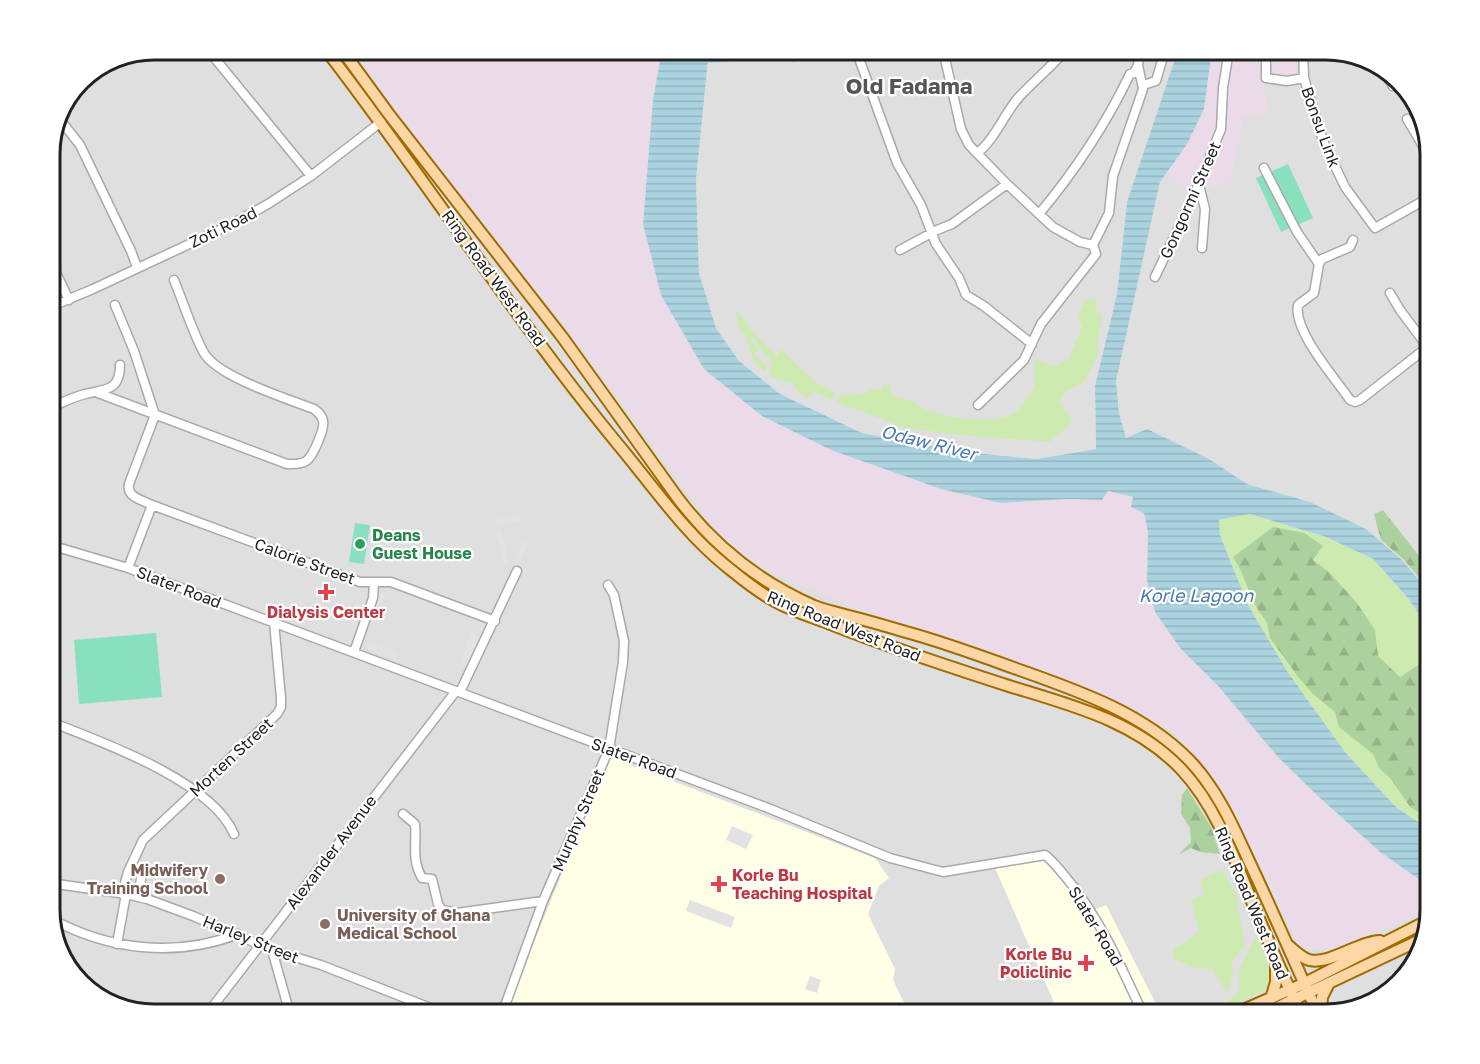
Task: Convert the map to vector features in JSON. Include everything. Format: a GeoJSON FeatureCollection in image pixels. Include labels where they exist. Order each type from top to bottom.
{"type":"FeatureCollection","features":[{"type":"Feature","properties":{"kind":"main road","name":"Ring Road West Road"},"geometry":{"type":"LineString","coordinates":[[334,60],[597,419],[686,529],[706,549],[775,602],[930,660],[1069,704],[1130,730],[1164,753],[1190,780],[1211,811],[1238,865],[1276,960],[1310,1004]]}},
{"type":"Feature","properties":{"kind":"main road","name":"Ring Road West Road"},"geometry":{"type":"LineString","coordinates":[[349,60],[562,338],[692,516],[719,546],[751,570],[817,607],[918,636],[1074,689],[1125,713],[1174,746],[1191,762],[1225,811],[1289,946],[1300,1004]]}},
{"type":"Feature","properties":{"kind":"main road"},"geometry":{"type":"LineString","coordinates":[[546,352],[562,338]]}},
{"type":"Feature","properties":{"kind":"main road"},"geometry":{"type":"LineString","coordinates":[[1238,865],[1283,963],[1299,991]]}},
{"type":"Feature","properties":{"kind":"main road"},"geometry":{"type":"LineString","coordinates":[[1289,946],[1310,960],[1318,960],[1372,941],[1385,941],[1418,925]]}},
{"type":"Feature","properties":{"kind":"main road"},"geometry":{"type":"LineString","coordinates":[[1279,1004],[1408,930]]}},
{"type":"Feature","properties":{"kind":"main road"},"geometry":{"type":"LineString","coordinates":[[1259,1004],[1299,991],[1328,985],[1414,943]]}},
{"type":"Feature","properties":{"kind":"main road"},"geometry":{"type":"LineString","coordinates":[[1271,999],[1276,982],[1276,960]]}},
{"type":"Feature","properties":{"kind":"main road"},"geometry":{"type":"LineString","coordinates":[[1321,1004],[1328,985]]}},
{"type":"Feature","properties":{"kind":"street"},"geometry":{"type":"LineString","coordinates":[[216,60],[311,176]]}},
{"type":"Feature","properties":{"kind":"street"},"geometry":{"type":"LineString","coordinates":[[860,60],[897,163],[921,205],[936,244],[959,278],[966,296],[984,306],[1030,342]]}},
{"type":"Feature","properties":{"kind":"street"},"geometry":{"type":"LineString","coordinates":[[945,60],[961,129],[969,145],[1053,227],[1093,245]]}},
{"type":"Feature","properties":{"kind":"street"},"geometry":{"type":"LineString","coordinates":[[977,153],[992,138],[1001,121],[1019,97],[1057,60]]}},
{"type":"Feature","properties":{"kind":"street"},"geometry":{"type":"LineString","coordinates":[[1039,214],[1069,177],[1112,110],[1130,74],[1134,73],[1139,60]]}},
{"type":"Feature","properties":{"kind":"street"},"geometry":{"type":"LineString","coordinates":[[1143,85],[1156,81],[1162,60]]}},
{"type":"Feature","properties":{"kind":"street","name":"Gongormi Street"},"geometry":{"type":"LineString","coordinates":[[1155,277],[1199,185],[1221,129],[1223,88],[1227,60]]}},
{"type":"Feature","properties":{"kind":"street"},"geometry":{"type":"LineString","coordinates":[[1266,60],[1266,78],[1287,81],[1304,78]]}},
{"type":"Feature","properties":{"kind":"street","name":"Bonsu Link"},"geometry":{"type":"LineString","coordinates":[[1303,60],[1304,78],[1332,163],[1345,187],[1375,228],[1420,203]]}},
{"type":"Feature","properties":{"kind":"street"},"geometry":{"type":"LineString","coordinates":[[978,405],[1024,360],[1030,342],[1047,316],[1096,254],[1093,245],[1109,213],[1113,176],[1143,85],[1138,65]]}},
{"type":"Feature","properties":{"kind":"street"},"geometry":{"type":"LineString","coordinates":[[1407,119],[1418,137]]}},
{"type":"Feature","properties":{"kind":"street","name":"Zoti Road"},"geometry":{"type":"LineString","coordinates":[[60,303],[230,225],[282,196],[381,122]]}},
{"type":"Feature","properties":{"kind":"street"},"geometry":{"type":"LineString","coordinates":[[65,126],[80,145],[137,267]]}},
{"type":"Feature","properties":{"kind":"street"},"geometry":{"type":"LineString","coordinates":[[1264,168],[1298,232],[1319,264]]}},
{"type":"Feature","properties":{"kind":"street"},"geometry":{"type":"LineString","coordinates":[[900,250],[952,224],[1007,184]]}},
{"type":"Feature","properties":{"kind":"street"},"geometry":{"type":"LineString","coordinates":[[1199,185],[1205,209],[1202,248]]}},
{"type":"Feature","properties":{"kind":"street"},"geometry":{"type":"LineString","coordinates":[[1353,240],[1350,247],[1322,259],[1314,293],[1298,305],[1296,313],[1307,338],[1350,400],[1355,402],[1420,355]]}},
{"type":"Feature","properties":{"kind":"street"},"geometry":{"type":"LineString","coordinates":[[98,393],[287,464],[305,463],[310,458],[323,428],[323,419],[314,409],[255,386],[214,364],[205,354],[174,280]]}},
{"type":"Feature","properties":{"kind":"street"},"geometry":{"type":"LineString","coordinates":[[60,281],[69,300]]}},
{"type":"Feature","properties":{"kind":"street"},"geometry":{"type":"LineString","coordinates":[[1390,293],[1420,335]]}},
{"type":"Feature","properties":{"kind":"street"},"geometry":{"type":"LineString","coordinates":[[115,305],[134,351],[155,415]]}},
{"type":"Feature","properties":{"kind":"street"},"geometry":{"type":"LineString","coordinates":[[60,404],[86,393],[106,390],[116,383],[120,365]]}},
{"type":"Feature","properties":{"kind":"street","name":"Calorie Street"},"geometry":{"type":"LineString","coordinates":[[155,415],[128,489],[130,494],[152,505],[360,582],[391,582],[495,621]]}},
{"type":"Feature","properties":{"kind":"street"},"geometry":{"type":"LineString","coordinates":[[128,568],[152,505]]}},
{"type":"Feature","properties":{"kind":"street","name":"Slater Road"},"geometry":{"type":"LineString","coordinates":[[60,548],[128,568],[274,622],[786,815],[890,858],[943,872],[1045,855],[1076,889],[1100,926],[1120,962],[1139,1004]]}},
{"type":"Feature","properties":{"kind":"street","name":"Alexander Avenue"},"geometry":{"type":"LineString","coordinates":[[215,1004],[458,692],[495,621],[517,571]]}},
{"type":"Feature","properties":{"kind":"street"},"geometry":{"type":"LineString","coordinates":[[354,652],[373,598],[374,583]]}},
{"type":"Feature","properties":{"kind":"street","name":"Murphy Street"},"geometry":{"type":"LineString","coordinates":[[506,1004],[543,901],[609,749],[624,641],[615,595],[608,585]]}},
{"type":"Feature","properties":{"kind":"street","name":"Morten Street"},"geometry":{"type":"LineString","coordinates":[[117,944],[128,872],[143,840],[277,714],[281,698],[274,622]]}},
{"type":"Feature","properties":{"kind":"street"},"geometry":{"type":"LineString","coordinates":[[60,726],[127,752],[195,790],[219,810],[229,822],[234,834]]}},
{"type":"Feature","properties":{"kind":"street"},"geometry":{"type":"LineString","coordinates":[[403,814],[416,824],[414,854],[418,871],[422,878],[432,879],[438,904],[442,910],[457,913],[543,901]]}},
{"type":"Feature","properties":{"kind":"street"},"geometry":{"type":"LineString","coordinates":[[128,872],[142,873],[138,897]]}},
{"type":"Feature","properties":{"kind":"street","name":"Harley Street"},"geometry":{"type":"LineString","coordinates":[[60,885],[138,897],[193,916],[272,950],[321,965],[420,1004]]}},
{"type":"Feature","properties":{"kind":"street"},"geometry":{"type":"LineString","coordinates":[[61,923],[117,944],[162,948],[216,943],[238,934]]}},
{"type":"Feature","properties":{"kind":"street"},"geometry":{"type":"LineString","coordinates":[[272,950],[287,1004]]}},
{"type":"Feature","properties":{"kind":"shaded area"},"geometry":{"type":"Polygon","coordinates":[[[360,60],[492,239],[560,318],[718,533],[760,567],[865,612],[985,649],[1092,690],[1174,732],[1223,791],[1300,946],[1329,951],[1420,914],[1415,940],[1407,957],[1392,976],[1383,984],[1356,999],[1326,1004],[154,1004],[124,999],[107,991],[83,972],[73,957],[65,940],[60,916],[60,148],[63,130],[80,97],[92,83],[107,73],[124,65],[142,61],[360,60]]]}},
{"type":"Feature","properties":{"kind":"shaded area"},"geometry":{"type":"Polygon","coordinates":[[[360,60],[660,60],[653,99],[643,224],[763,416],[1066,499],[1102,500],[1108,491],[1133,497],[1144,513],[1148,532],[1147,580],[1180,648],[1219,687],[1320,798],[1380,852],[1420,880],[1420,914],[1329,951],[1300,946],[1223,791],[1174,732],[1092,690],[985,649],[865,612],[760,567],[718,533],[560,318],[492,239],[360,60]]]}},
{"type":"Feature","properties":{"kind":"shaded area"},"geometry":{"type":"Polygon","coordinates":[[[708,60],[1175,60],[1127,202],[1117,294],[1095,386],[1096,449],[1036,459],[955,451],[862,433],[780,394],[739,361],[716,328],[699,273],[696,180],[708,60]]]}},
{"type":"Feature","properties":{"kind":"shaded area"},"geometry":{"type":"Polygon","coordinates":[[[1211,60],[1326,60],[1356,65],[1373,73],[1397,92],[1410,113],[1418,136],[1420,154],[1420,581],[1402,560],[1310,502],[1247,484],[1209,459],[1126,438],[1119,413],[1116,381],[1160,182],[1187,144],[1204,109],[1211,60]]]}},
{"type":"Feature","properties":{"kind":"shaded area"},"geometry":{"type":"Polygon","coordinates":[[[1212,60],[1302,60],[1302,79],[1268,82],[1264,91],[1268,112],[1242,118],[1232,182],[1185,190],[1164,169],[1194,134],[1204,112],[1212,60]]]}},
{"type":"Feature","properties":{"kind":"shaded area"},"geometry":{"type":"Polygon","coordinates":[[[520,514],[522,520],[497,526],[495,520],[520,514]]]}},
{"type":"Feature","properties":{"kind":"shaded area"},"geometry":{"type":"Polygon","coordinates":[[[501,530],[509,565],[504,566],[496,531],[501,530]]]}},
{"type":"Feature","properties":{"kind":"shaded area"},"geometry":{"type":"Polygon","coordinates":[[[523,541],[528,543],[518,565],[513,562],[523,541]]]}},
{"type":"Feature","properties":{"kind":"shaded area"},"geometry":{"type":"Polygon","coordinates":[[[380,593],[385,595],[374,625],[368,623],[380,593]]]}},
{"type":"Feature","properties":{"kind":"shaded area"},"geometry":{"type":"Polygon","coordinates":[[[471,632],[483,637],[469,667],[460,663],[471,632]]]}},
{"type":"Feature","properties":{"kind":"shaded area"},"geometry":{"type":"Polygon","coordinates":[[[369,640],[399,652],[396,660],[366,648],[369,640]]]}},
{"type":"Feature","properties":{"kind":"shaded area","name":"Korle Bu Teaching Hospital"},"geometry":{"type":"Polygon","coordinates":[[[609,757],[875,858],[889,878],[879,886],[868,914],[895,969],[893,980],[905,1004],[509,1004],[609,757]]]}},
{"type":"Feature","properties":{"kind":"shaded area"},"geometry":{"type":"Polygon","coordinates":[[[732,826],[753,835],[746,849],[726,840],[732,826]]]}},
{"type":"Feature","properties":{"kind":"shaded area","name":"Korle Bu Policlinic"},"geometry":{"type":"Polygon","coordinates":[[[1042,856],[1075,886],[1089,912],[1106,905],[1156,1004],[1055,1004],[995,868],[1042,856]]]}},
{"type":"Feature","properties":{"kind":"shaded area"},"geometry":{"type":"Polygon","coordinates":[[[690,900],[735,917],[731,928],[686,911],[690,900]]]}},
{"type":"Feature","properties":{"kind":"shaded area"},"geometry":{"type":"Polygon","coordinates":[[[810,976],[821,980],[817,993],[805,989],[810,976]]]}},
{"type":"Feature","properties":{"kind":"green space"},"geometry":{"type":"Polygon","coordinates":[[[1288,164],[1313,218],[1281,232],[1256,178],[1288,164]]]}},
{"type":"Feature","properties":{"kind":"green space"},"geometry":{"type":"Polygon","coordinates":[[[1092,299],[1097,302],[1096,310],[1102,316],[1097,346],[1099,353],[1084,382],[1065,392],[1059,403],[1072,422],[1050,442],[905,428],[837,402],[839,395],[862,394],[874,388],[883,392],[882,386],[888,384],[896,396],[936,413],[974,419],[1000,418],[1010,415],[1018,410],[1033,389],[1036,359],[1051,365],[1059,365],[1069,358],[1082,326],[1078,318],[1085,301],[1092,299]]]}},
{"type":"Feature","properties":{"kind":"green space"},"geometry":{"type":"Polygon","coordinates":[[[736,312],[778,357],[778,351],[783,351],[814,381],[835,393],[833,400],[811,391],[813,396],[807,398],[799,393],[792,383],[770,377],[772,363],[753,338],[749,339],[759,349],[754,354],[766,365],[767,370],[764,371],[753,360],[746,337],[739,328],[736,312]]]}},
{"type":"Feature","properties":{"kind":"green space"},"geometry":{"type":"Polygon","coordinates":[[[1383,510],[1420,557],[1420,578],[1404,560],[1381,540],[1374,514],[1383,510]]]}},
{"type":"Feature","properties":{"kind":"green space"},"geometry":{"type":"Polygon","coordinates":[[[1248,514],[1326,537],[1373,559],[1407,597],[1420,616],[1420,823],[1396,807],[1345,752],[1287,671],[1248,605],[1220,535],[1219,520],[1248,514]]]}},
{"type":"Feature","properties":{"kind":"green space","name":"Deans Guest House"},"geometry":{"type":"Polygon","coordinates":[[[355,523],[370,525],[364,564],[349,562],[355,523]]]}},
{"type":"Feature","properties":{"kind":"green space"},"geometry":{"type":"Polygon","coordinates":[[[1273,527],[1304,533],[1323,546],[1313,560],[1329,572],[1357,603],[1375,630],[1378,656],[1400,677],[1420,664],[1420,813],[1410,807],[1391,779],[1379,768],[1373,754],[1339,727],[1335,712],[1313,694],[1299,678],[1270,638],[1267,623],[1255,605],[1233,557],[1273,527]]]}},
{"type":"Feature","properties":{"kind":"green space"},"geometry":{"type":"Polygon","coordinates":[[[156,633],[162,697],[79,704],[74,640],[156,633]]]}},
{"type":"Feature","properties":{"kind":"green space"},"geometry":{"type":"Polygon","coordinates":[[[1187,788],[1211,827],[1220,854],[1200,852],[1191,848],[1178,855],[1191,842],[1190,828],[1181,814],[1182,795],[1187,788]]]}},
{"type":"Feature","properties":{"kind":"green space"},"geometry":{"type":"Polygon","coordinates":[[[1222,870],[1236,894],[1245,946],[1232,961],[1233,976],[1227,993],[1212,969],[1196,968],[1174,959],[1173,949],[1188,941],[1199,931],[1191,900],[1205,894],[1200,880],[1222,870]]]}},
{"type":"Feature","properties":{"kind":"green space"},"geometry":{"type":"Polygon","coordinates":[[[1255,937],[1260,941],[1270,970],[1268,988],[1237,1004],[1228,1004],[1226,1003],[1239,991],[1239,970],[1255,937]]]}},
{"type":"Feature","properties":{"kind":"water","name":"Korle Lagoon"},"geometry":{"type":"Polygon","coordinates":[[[660,60],[708,60],[696,180],[699,273],[716,328],[739,361],[780,394],[862,433],[955,451],[1036,459],[1096,449],[1095,386],[1117,294],[1127,202],[1175,60],[1211,60],[1204,109],[1187,144],[1160,182],[1116,381],[1119,413],[1126,438],[1147,429],[1209,459],[1247,484],[1310,502],[1366,529],[1402,560],[1420,581],[1420,616],[1407,597],[1373,559],[1326,537],[1249,514],[1219,520],[1220,535],[1248,605],[1287,671],[1345,752],[1396,807],[1420,823],[1420,880],[1380,852],[1320,798],[1278,757],[1219,687],[1180,648],[1155,612],[1147,580],[1148,532],[1144,513],[1131,507],[1133,497],[1108,491],[1102,500],[1066,499],[1001,503],[941,489],[831,450],[762,416],[704,369],[661,295],[643,224],[653,99],[660,60]]]}},
{"type":"Feature","properties":{"kind":"waterway"},"geometry":{"type":"LineString","coordinates":[[705,62],[731,60]]}},
{"type":"Feature","properties":{"kind":"place","name":"Deans Guest House"},"geometry":{"type":"Point","coordinates":[360,544]}},
{"type":"Feature","properties":{"kind":"place","name":"Dialysis Center"},"geometry":{"type":"Point","coordinates":[326,592]}},
{"type":"Feature","properties":{"kind":"place","name":"Midwifery Training School"},"geometry":{"type":"Point","coordinates":[220,879]}},
{"type":"Feature","properties":{"kind":"place","name":"Korle Bu Teaching Hospital"},"geometry":{"type":"Point","coordinates":[719,884]}},
{"type":"Feature","properties":{"kind":"place","name":"University of Ghana Medical School"},"geometry":{"type":"Point","coordinates":[325,924]}},
{"type":"Feature","properties":{"kind":"place","name":"Korle Bu Policlinic"},"geometry":{"type":"Point","coordinates":[1086,963]}},
{"type":"Feature","properties":{"kind":"district","name":"Old Fadama"},"geometry":{"type":"Point","coordinates":[909,85]}},
{"type":"Feature","properties":{"kind":"water label","name":"Odaw River"},"geometry":{"type":"Point","coordinates":[929,442]}}]}
